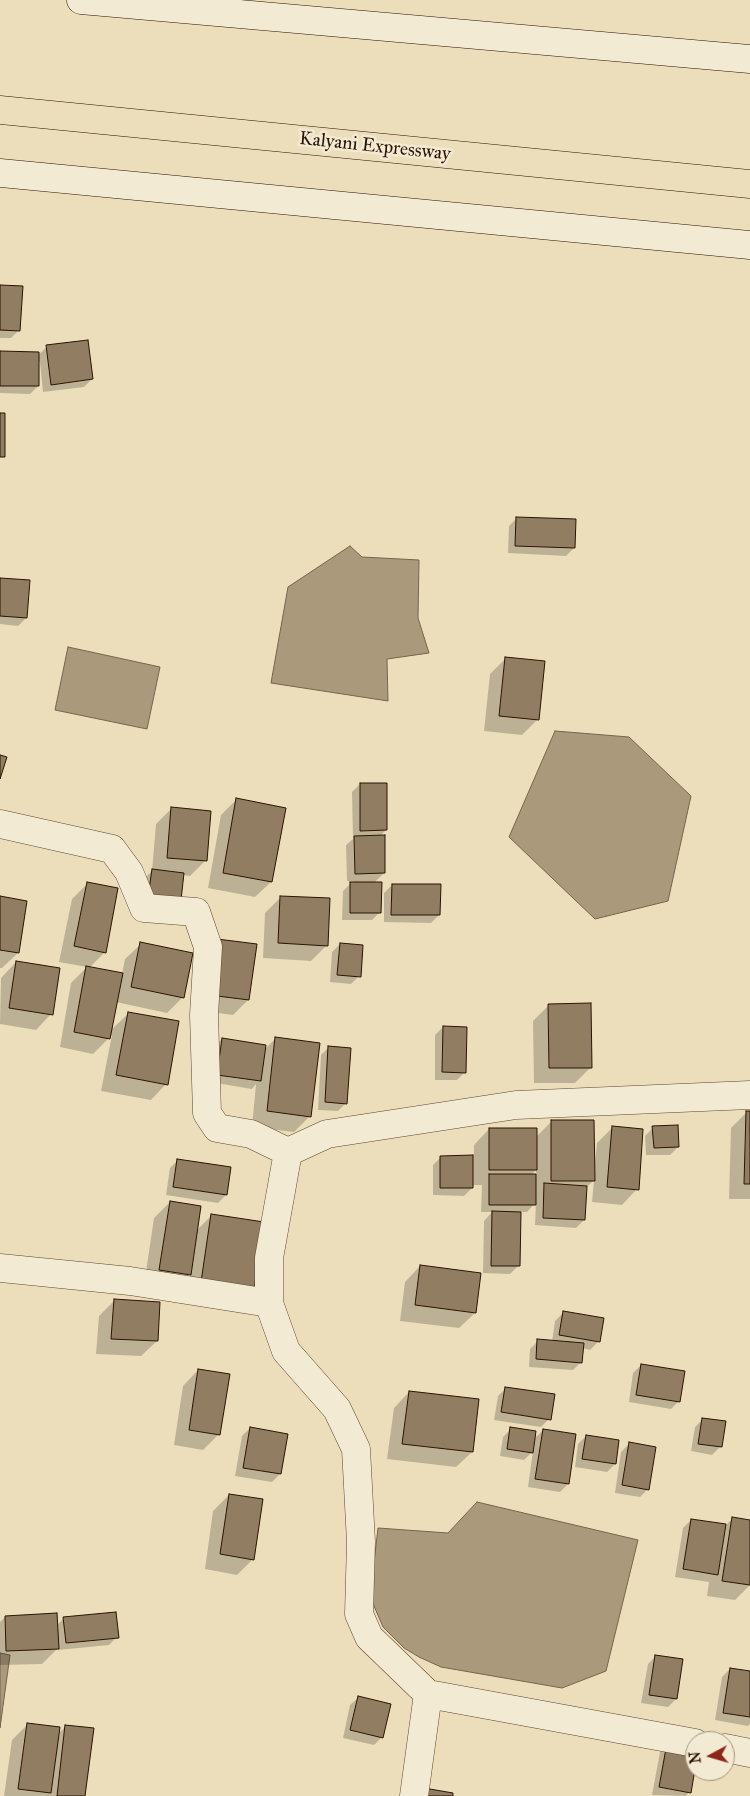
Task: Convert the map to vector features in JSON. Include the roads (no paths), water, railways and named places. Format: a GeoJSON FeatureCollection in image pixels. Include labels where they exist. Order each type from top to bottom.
{"type":"FeatureCollection","features":[{"type":"Feature","properties":{"kind":"highway","name":"Kalyani Expressway"},"geometry":{"type":"LineString","coordinates":[[0,110],[750,184]]}},
{"type":"Feature","properties":{"kind":"street"},"geometry":{"type":"LineString","coordinates":[[81,0],[750,58]]}},
{"type":"Feature","properties":{"kind":"street"},"geometry":{"type":"LineString","coordinates":[[0,173],[750,245]]}},
{"type":"Feature","properties":{"kind":"street"},"geometry":{"type":"LineString","coordinates":[[0,824],[112,849],[129,872],[144,908],[196,912],[208,947],[204,1015],[207,1113],[217,1128],[251,1134],[288,1152]]}},
{"type":"Feature","properties":{"kind":"street"},"geometry":{"type":"LineString","coordinates":[[288,1152],[327,1134],[516,1105],[750,1095]]}},
{"type":"Feature","properties":{"kind":"street"},"geometry":{"type":"LineString","coordinates":[[288,1152],[268,1258],[269,1303],[286,1351],[337,1409],[356,1449],[361,1542],[359,1614],[369,1637],[428,1694],[685,1741]]}},
{"type":"Feature","properties":{"kind":"street"},"geometry":{"type":"LineString","coordinates":[[0,1268],[130,1281],[269,1303]]}},
{"type":"Feature","properties":{"kind":"street"},"geometry":{"type":"LineString","coordinates":[[414,1796],[428,1694]]}},
{"type":"Feature","properties":{"kind":"street"},"geometry":{"type":"LineString","coordinates":[[735,1750],[750,1753]]}}]}
